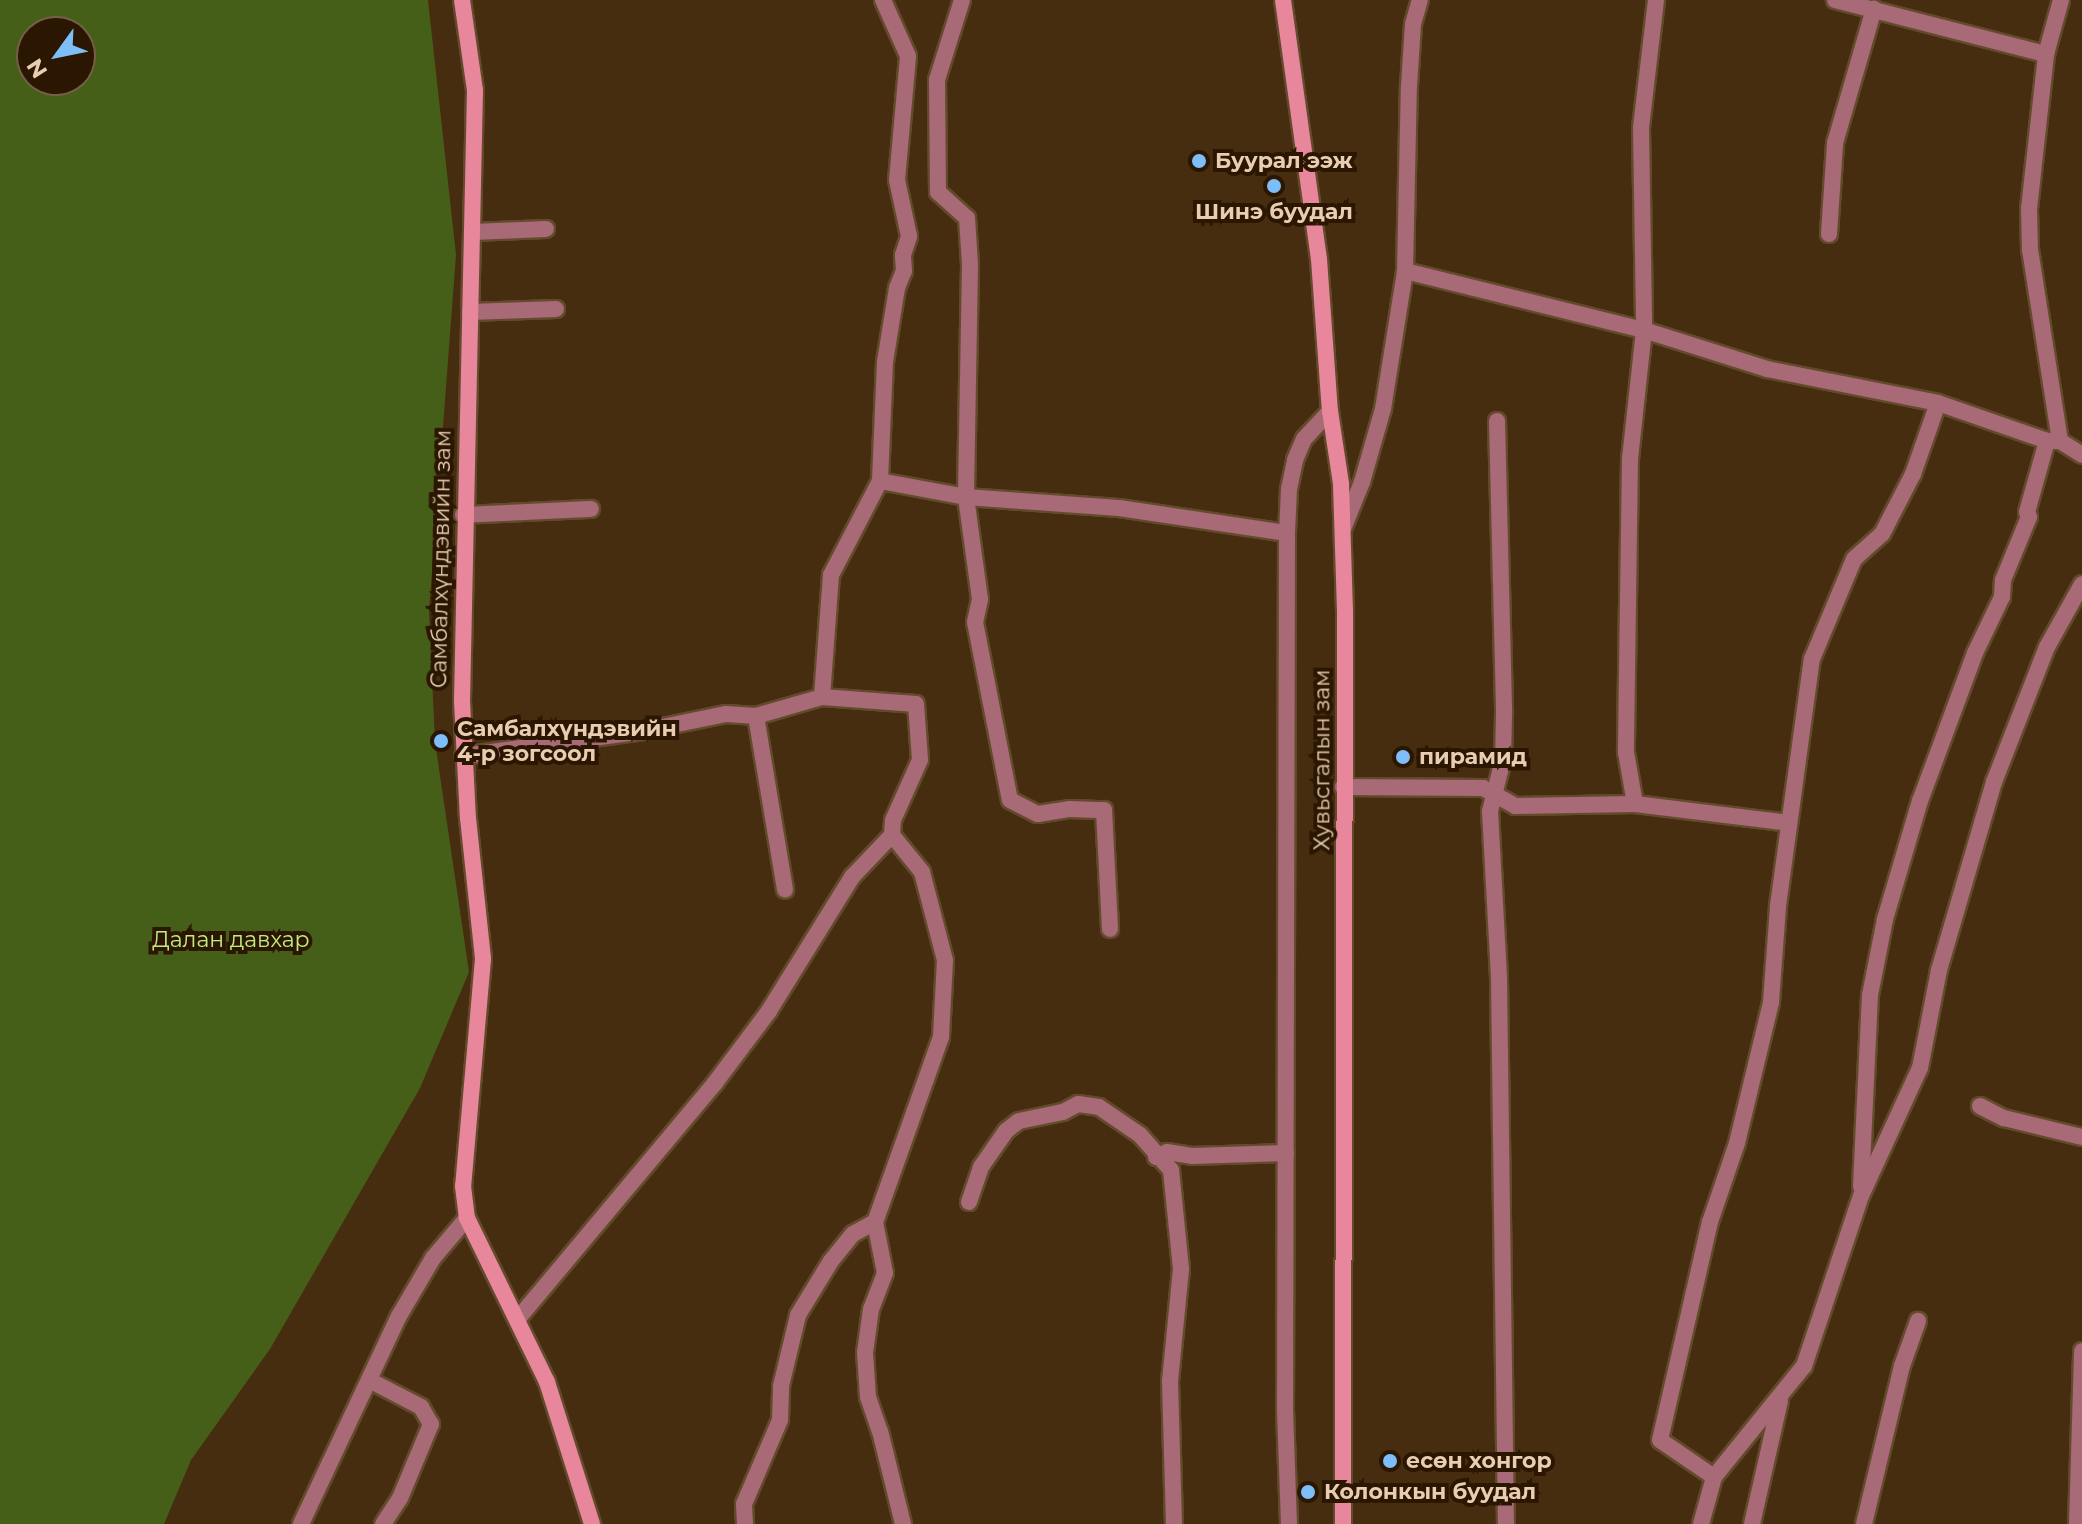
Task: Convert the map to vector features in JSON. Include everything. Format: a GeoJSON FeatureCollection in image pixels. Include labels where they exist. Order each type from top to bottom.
{"type":"FeatureCollection","features":[{"type":"Feature","properties":{"kind":"street","name":"Самбалхүндэвийн зам"},"geometry":{"type":"LineString","coordinates":[[462,0],[475,90],[463,515],[463,756],[483,959],[464,1157],[467,1218],[547,1382],[592,1524]]}},
{"type":"Feature","properties":{"kind":"street"},"geometry":{"type":"LineString","coordinates":[[822,697],[831,575],[880,481],[885,362],[909,236],[897,180],[908,56],[883,0]]}},
{"type":"Feature","properties":{"kind":"street"},"geometry":{"type":"LineString","coordinates":[[962,0],[937,80],[938,192],[967,218],[970,265],[966,497],[980,599],[975,622],[1010,800],[1038,814],[1069,809],[1104,810],[1110,929]]}},
{"type":"Feature","properties":{"kind":"street","name":"Хувьсгалын зам"},"geometry":{"type":"LineString","coordinates":[[1283,0],[1319,259],[1330,411],[1341,484],[1343,529],[1343,1524]]}},
{"type":"Feature","properties":{"kind":"street"},"geometry":{"type":"LineString","coordinates":[[1343,529],[1362,482],[1383,409],[1405,271],[1409,86],[1413,24],[1420,0]]}},
{"type":"Feature","properties":{"kind":"street"},"geometry":{"type":"LineString","coordinates":[[1635,804],[1626,752],[1630,458],[1644,330],[1641,128],[1656,0]]}},
{"type":"Feature","properties":{"kind":"street"},"geometry":{"type":"LineString","coordinates":[[1835,0],[2046,54]]}},
{"type":"Feature","properties":{"kind":"street"},"geometry":{"type":"LineString","coordinates":[[1861,1196],[1870,995],[1885,919],[1920,801],[1975,653],[2002,597],[2003,580],[2029,517],[2027,512],[2054,441],[2030,250],[2029,209],[2046,54],[2061,0]]}},
{"type":"Feature","properties":{"kind":"street"},"geometry":{"type":"LineString","coordinates":[[1829,234],[1835,143],[1874,9]]}},
{"type":"Feature","properties":{"kind":"street"},"geometry":{"type":"LineString","coordinates":[[473,232],[546,229]]}},
{"type":"Feature","properties":{"kind":"street"},"geometry":{"type":"LineString","coordinates":[[1405,271],[1644,330],[1767,369],[1938,403],[2054,441],[2082,455]]}},
{"type":"Feature","properties":{"kind":"street"},"geometry":{"type":"LineString","coordinates":[[470,312],[556,309]]}},
{"type":"Feature","properties":{"kind":"street"},"geometry":{"type":"LineString","coordinates":[[1714,1477],[1660,1440],[1710,1222],[1737,1143],[1771,1002],[1789,823],[1812,659],[1854,559],[1882,534],[1913,474],[1938,403]]}},
{"type":"Feature","properties":{"kind":"street"},"geometry":{"type":"LineString","coordinates":[[1289,1524],[1285,1410],[1287,533],[1295,460],[1304,439],[1330,411]]}},
{"type":"Feature","properties":{"kind":"street"},"geometry":{"type":"LineString","coordinates":[[1497,421],[1504,714],[1503,760],[1490,811],[1499,978],[1506,1524]]}},
{"type":"Feature","properties":{"kind":"street"},"geometry":{"type":"LineString","coordinates":[[880,481],[966,497],[1119,508],[1287,533]]}},
{"type":"Feature","properties":{"kind":"street"},"geometry":{"type":"LineString","coordinates":[[463,515],[591,509]]}},
{"type":"Feature","properties":{"kind":"street"},"geometry":{"type":"LineString","coordinates":[[1701,1524],[1714,1477],[1804,1366],[1835,1264],[1861,1196],[1920,1068],[1939,970],[1994,782],[2047,647],[2082,584]]}},
{"type":"Feature","properties":{"kind":"street"},"geometry":{"type":"LineString","coordinates":[[463,756],[643,731],[726,714],[756,716],[822,697],[916,704],[920,760],[893,820],[892,835],[852,877],[769,1011],[715,1083],[518,1319]]}},
{"type":"Feature","properties":{"kind":"street"},"geometry":{"type":"LineString","coordinates":[[756,716],[785,890]]}},
{"type":"Feature","properties":{"kind":"street"},"geometry":{"type":"LineString","coordinates":[[1343,787],[1483,788],[1515,806],[1635,804],[1789,823]]}},
{"type":"Feature","properties":{"kind":"street"},"geometry":{"type":"LineString","coordinates":[[892,835],[922,872],[945,960],[941,1037],[875,1222],[885,1273],[871,1309],[865,1353],[868,1397],[880,1431],[903,1524]]}},
{"type":"Feature","properties":{"kind":"street"},"geometry":{"type":"LineString","coordinates":[[969,1202],[981,1167],[1006,1131],[1019,1121],[1063,1112],[1078,1104],[1099,1107],[1140,1135],[1156,1157],[1171,1170],[1181,1269],[1170,1381],[1174,1524]]}},
{"type":"Feature","properties":{"kind":"street"},"geometry":{"type":"LineString","coordinates":[[1980,1106],[2004,1118],[2082,1137]]}},
{"type":"Feature","properties":{"kind":"street"},"geometry":{"type":"LineString","coordinates":[[1156,1157],[1167,1152],[1192,1156],[1286,1153]]}},
{"type":"Feature","properties":{"kind":"street"},"geometry":{"type":"LineString","coordinates":[[301,1524],[399,1316],[433,1258],[467,1218]]}},
{"type":"Feature","properties":{"kind":"street"},"geometry":{"type":"LineString","coordinates":[[745,1524],[744,1504],[780,1420],[781,1386],[798,1315],[831,1261],[853,1234],[875,1222]]}},
{"type":"Feature","properties":{"kind":"street"},"geometry":{"type":"LineString","coordinates":[[1864,1524],[1902,1366],[1918,1321]]}},
{"type":"Feature","properties":{"kind":"street"},"geometry":{"type":"LineString","coordinates":[[2077,1524],[2082,1351]]}},
{"type":"Feature","properties":{"kind":"street"},"geometry":{"type":"LineString","coordinates":[[369,1380],[421,1407],[431,1424],[400,1498],[383,1524]]}},
{"type":"Feature","properties":{"kind":"street"},"geometry":{"type":"LineString","coordinates":[[1752,1524],[1780,1399]]}},
{"type":"Feature","properties":{"kind":"green space","name":"Далан давхар"},"geometry":{"type":"Polygon","coordinates":[[[0,0],[428,0],[456,255],[429,611],[435,742],[469,972],[420,1088],[270,1349],[191,1460],[164,1524],[0,1524],[0,0]]]}},
{"type":"Feature","properties":{"kind":"place","name":"Буурал ээж"},"geometry":{"type":"Point","coordinates":[1199,161]}},
{"type":"Feature","properties":{"kind":"place","name":"Шинэ буудал"},"geometry":{"type":"Point","coordinates":[1274,186]}},
{"type":"Feature","properties":{"kind":"place","name":"Самбалхүндэвийн 4-р зогсоол"},"geometry":{"type":"Point","coordinates":[441,741]}},
{"type":"Feature","properties":{"kind":"place","name":"пирамид"},"geometry":{"type":"Point","coordinates":[1403,757]}},
{"type":"Feature","properties":{"kind":"place","name":"есөн хонгор"},"geometry":{"type":"Point","coordinates":[1390,1461]}},
{"type":"Feature","properties":{"kind":"place","name":"Колонкын буудал"},"geometry":{"type":"Point","coordinates":[1308,1492]}}]}
